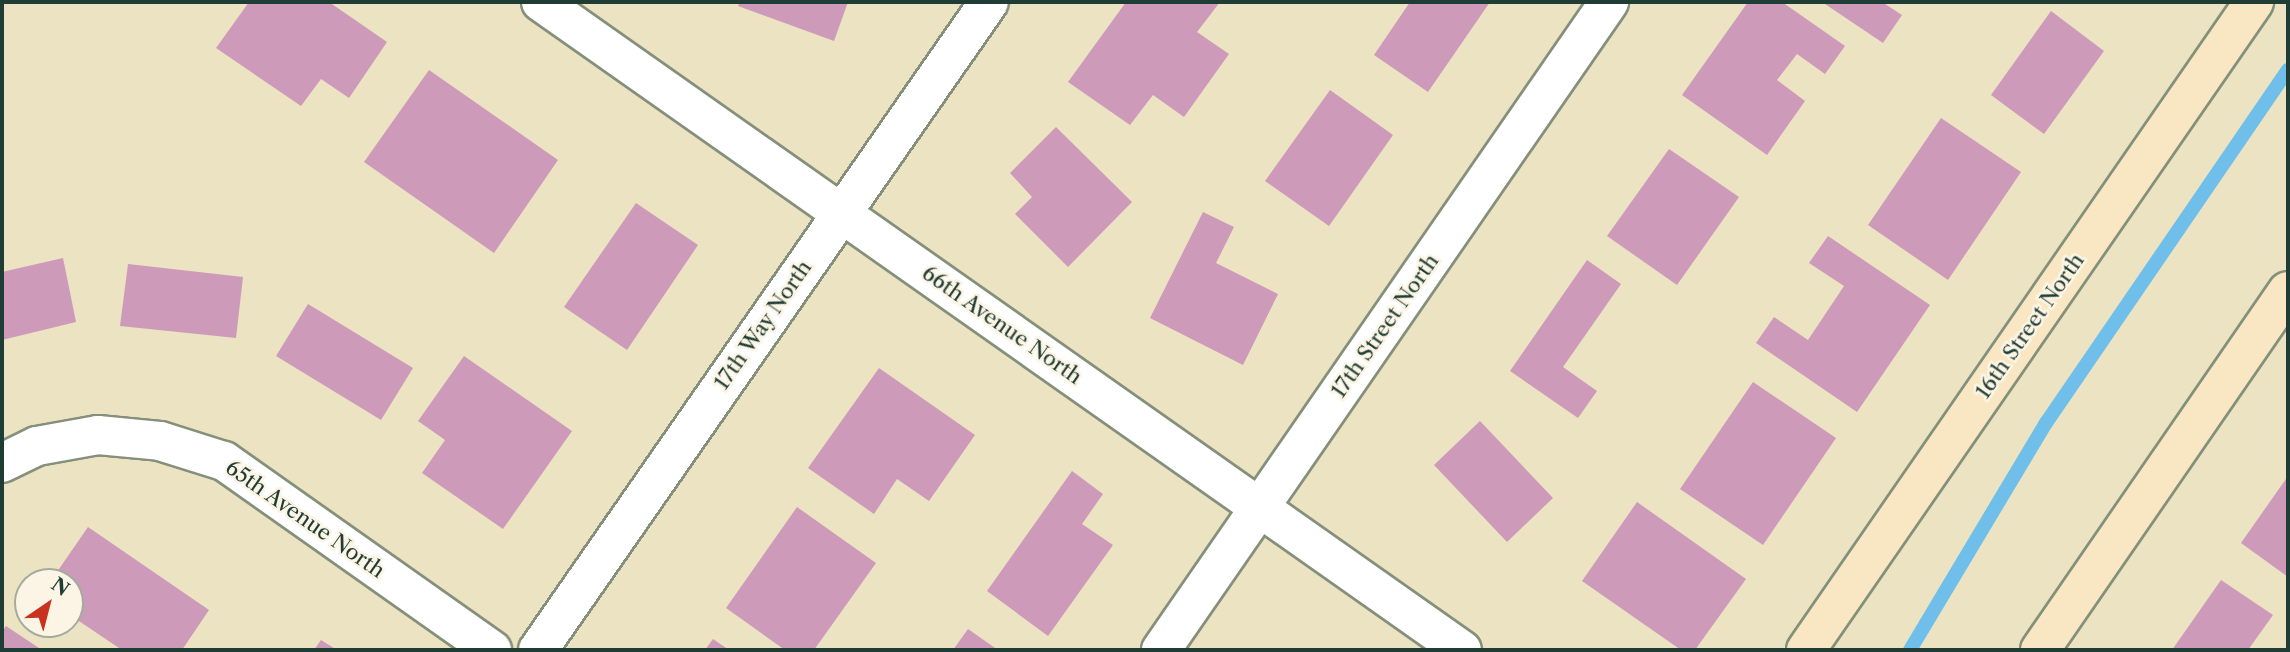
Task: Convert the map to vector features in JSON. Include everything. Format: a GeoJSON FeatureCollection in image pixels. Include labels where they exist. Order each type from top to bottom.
{"type":"FeatureCollection","features":[{"type":"Feature","properties":{"kind":"street","name":"66th Avenue North"},"geometry":{"type":"LineString","coordinates":[[541,2],[1462,650]]}},
{"type":"Feature","properties":{"kind":"street","name":"17th Way North"},"geometry":{"type":"LineString","coordinates":[[538,650],[989,2]]}},
{"type":"Feature","properties":{"kind":"street","name":"17th Street North"},"geometry":{"type":"LineString","coordinates":[[1161,650],[1609,2]]}},
{"type":"Feature","properties":{"kind":"street","name":"16th Street North"},"geometry":{"type":"LineString","coordinates":[[1806,650],[2255,2]]}},
{"type":"Feature","properties":{"kind":"street"},"geometry":{"type":"LineString","coordinates":[[2040,650],[2288,291]]}},
{"type":"Feature","properties":{"kind":"street","name":"65th Avenue North"},"geometry":{"type":"LineString","coordinates":[[2,463],[37,446],[98,435],[160,441],[224,461],[492,650]]}},
{"type":"Feature","properties":{"kind":"building"},"geometry":{"type":"Polygon","coordinates":[[[249,2],[329,2],[387,42],[349,98],[321,79],[301,106],[216,48],[249,2]]]}},
{"type":"Feature","properties":{"kind":"building"},"geometry":{"type":"Polygon","coordinates":[[[740,2],[848,2],[834,41],[738,6],[740,2]]]}},
{"type":"Feature","properties":{"kind":"building"},"geometry":{"type":"Polygon","coordinates":[[[1126,2],[1220,2],[1197,32],[1229,54],[1184,117],[1153,95],[1130,125],[1068,82],[1126,2]]]}},
{"type":"Feature","properties":{"kind":"building"},"geometry":{"type":"Polygon","coordinates":[[[1410,2],[1490,2],[1428,92],[1374,55],[1410,2]]]}},
{"type":"Feature","properties":{"kind":"building"},"geometry":{"type":"Polygon","coordinates":[[[1748,2],[1782,2],[1845,46],[1825,74],[1797,54],[1777,80],[1805,101],[1767,155],[1682,95],[1748,2]]]}},
{"type":"Feature","properties":{"kind":"building"},"geometry":{"type":"Polygon","coordinates":[[[1822,2],[1882,2],[1902,15],[1883,43],[1822,2]]]}},
{"type":"Feature","properties":{"kind":"building"},"geometry":{"type":"Polygon","coordinates":[[[2051,11],[2104,51],[2044,134],[1991,95],[2051,11]]]}},
{"type":"Feature","properties":{"kind":"building"},"geometry":{"type":"Polygon","coordinates":[[[429,70],[558,160],[494,253],[364,162],[429,70]]]}},
{"type":"Feature","properties":{"kind":"building"},"geometry":{"type":"Polygon","coordinates":[[[1330,90],[1393,135],[1329,226],[1265,181],[1330,90]]]}},
{"type":"Feature","properties":{"kind":"building"},"geometry":{"type":"Polygon","coordinates":[[[1941,118],[2021,172],[1948,280],[1868,225],[1941,118]]]}},
{"type":"Feature","properties":{"kind":"building"},"geometry":{"type":"Polygon","coordinates":[[[1056,127],[1132,202],[1068,267],[1015,214],[1032,197],[1010,173],[1056,127]]]}},
{"type":"Feature","properties":{"kind":"building"},"geometry":{"type":"Polygon","coordinates":[[[1669,149],[1739,197],[1677,285],[1607,236],[1669,149]]]}},
{"type":"Feature","properties":{"kind":"building"},"geometry":{"type":"Polygon","coordinates":[[[636,203],[698,245],[627,350],[564,307],[636,203]]]}},
{"type":"Feature","properties":{"kind":"building"},"geometry":{"type":"Polygon","coordinates":[[[1203,212],[1234,227],[1216,263],[1278,294],[1243,365],[1150,318],[1203,212]]]}},
{"type":"Feature","properties":{"kind":"building"},"geometry":{"type":"Polygon","coordinates":[[[1828,236],[1930,305],[1857,412],[1756,343],[1774,317],[1808,340],[1844,286],[1809,263],[1828,236]]]}},
{"type":"Feature","properties":{"kind":"building"},"geometry":{"type":"Polygon","coordinates":[[[63,258],[76,322],[2,340],[2,272],[63,258]]]}},
{"type":"Feature","properties":{"kind":"building"},"geometry":{"type":"Polygon","coordinates":[[[1587,260],[1621,284],[1563,367],[1597,391],[1578,418],[1510,371],[1587,260]]]}},
{"type":"Feature","properties":{"kind":"building"},"geometry":{"type":"Polygon","coordinates":[[[128,264],[243,277],[236,338],[120,326],[128,264]]]}},
{"type":"Feature","properties":{"kind":"building"},"geometry":{"type":"Polygon","coordinates":[[[308,304],[413,368],[381,420],[276,356],[308,304]]]}},
{"type":"Feature","properties":{"kind":"building"},"geometry":{"type":"Polygon","coordinates":[[[464,356],[572,431],[503,529],[422,473],[445,440],[418,421],[464,356]]]}},
{"type":"Feature","properties":{"kind":"building"},"geometry":{"type":"Polygon","coordinates":[[[879,368],[975,435],[929,501],[897,479],[874,514],[808,468],[879,368]]]}},
{"type":"Feature","properties":{"kind":"building"},"geometry":{"type":"Polygon","coordinates":[[[1753,382],[1836,438],[1763,545],[1680,489],[1753,382]]]}},
{"type":"Feature","properties":{"kind":"building"},"geometry":{"type":"Polygon","coordinates":[[[1480,421],[1553,498],[1507,542],[1434,465],[1480,421]]]}},
{"type":"Feature","properties":{"kind":"building"},"geometry":{"type":"Polygon","coordinates":[[[1072,471],[1103,494],[1082,524],[1113,545],[1048,636],[987,591],[1072,471]]]}},
{"type":"Feature","properties":{"kind":"building"},"geometry":{"type":"Polygon","coordinates":[[[2288,476],[2288,577],[2241,543],[2288,476]]]}},
{"type":"Feature","properties":{"kind":"building"},"geometry":{"type":"Polygon","coordinates":[[[1637,502],[1746,579],[1695,650],[1681,650],[1582,581],[1637,502]]]}},
{"type":"Feature","properties":{"kind":"building"},"geometry":{"type":"Polygon","coordinates":[[[797,507],[876,563],[814,650],[785,650],[726,608],[797,507]]]}},
{"type":"Feature","properties":{"kind":"building"},"geometry":{"type":"Polygon","coordinates":[[[88,527],[209,610],[182,650],[122,650],[84,624],[84,568],[60,568],[88,527]]]}},
{"type":"Feature","properties":{"kind":"building"},"geometry":{"type":"Polygon","coordinates":[[[2221,580],[2273,615],[2248,650],[2172,650],[2221,580]]]}},
{"type":"Feature","properties":{"kind":"building"},"geometry":{"type":"Polygon","coordinates":[[[6,626],[14,631],[14,638],[24,638],[42,650],[2,650],[2,632],[6,626]]]}},
{"type":"Feature","properties":{"kind":"building"},"geometry":{"type":"Polygon","coordinates":[[[968,629],[998,650],[953,650],[968,629]]]}},
{"type":"Feature","properties":{"kind":"building"},"geometry":{"type":"Polygon","coordinates":[[[713,639],[729,650],[705,650],[713,639]]]}},
{"type":"Feature","properties":{"kind":"building"},"geometry":{"type":"Polygon","coordinates":[[[321,640],[337,650],[314,650],[321,640]]]}},
{"type":"Feature","properties":{"kind":"waterway"},"geometry":{"type":"LineString","coordinates":[[1910,650],[2046,423],[2288,70]]}}]}
